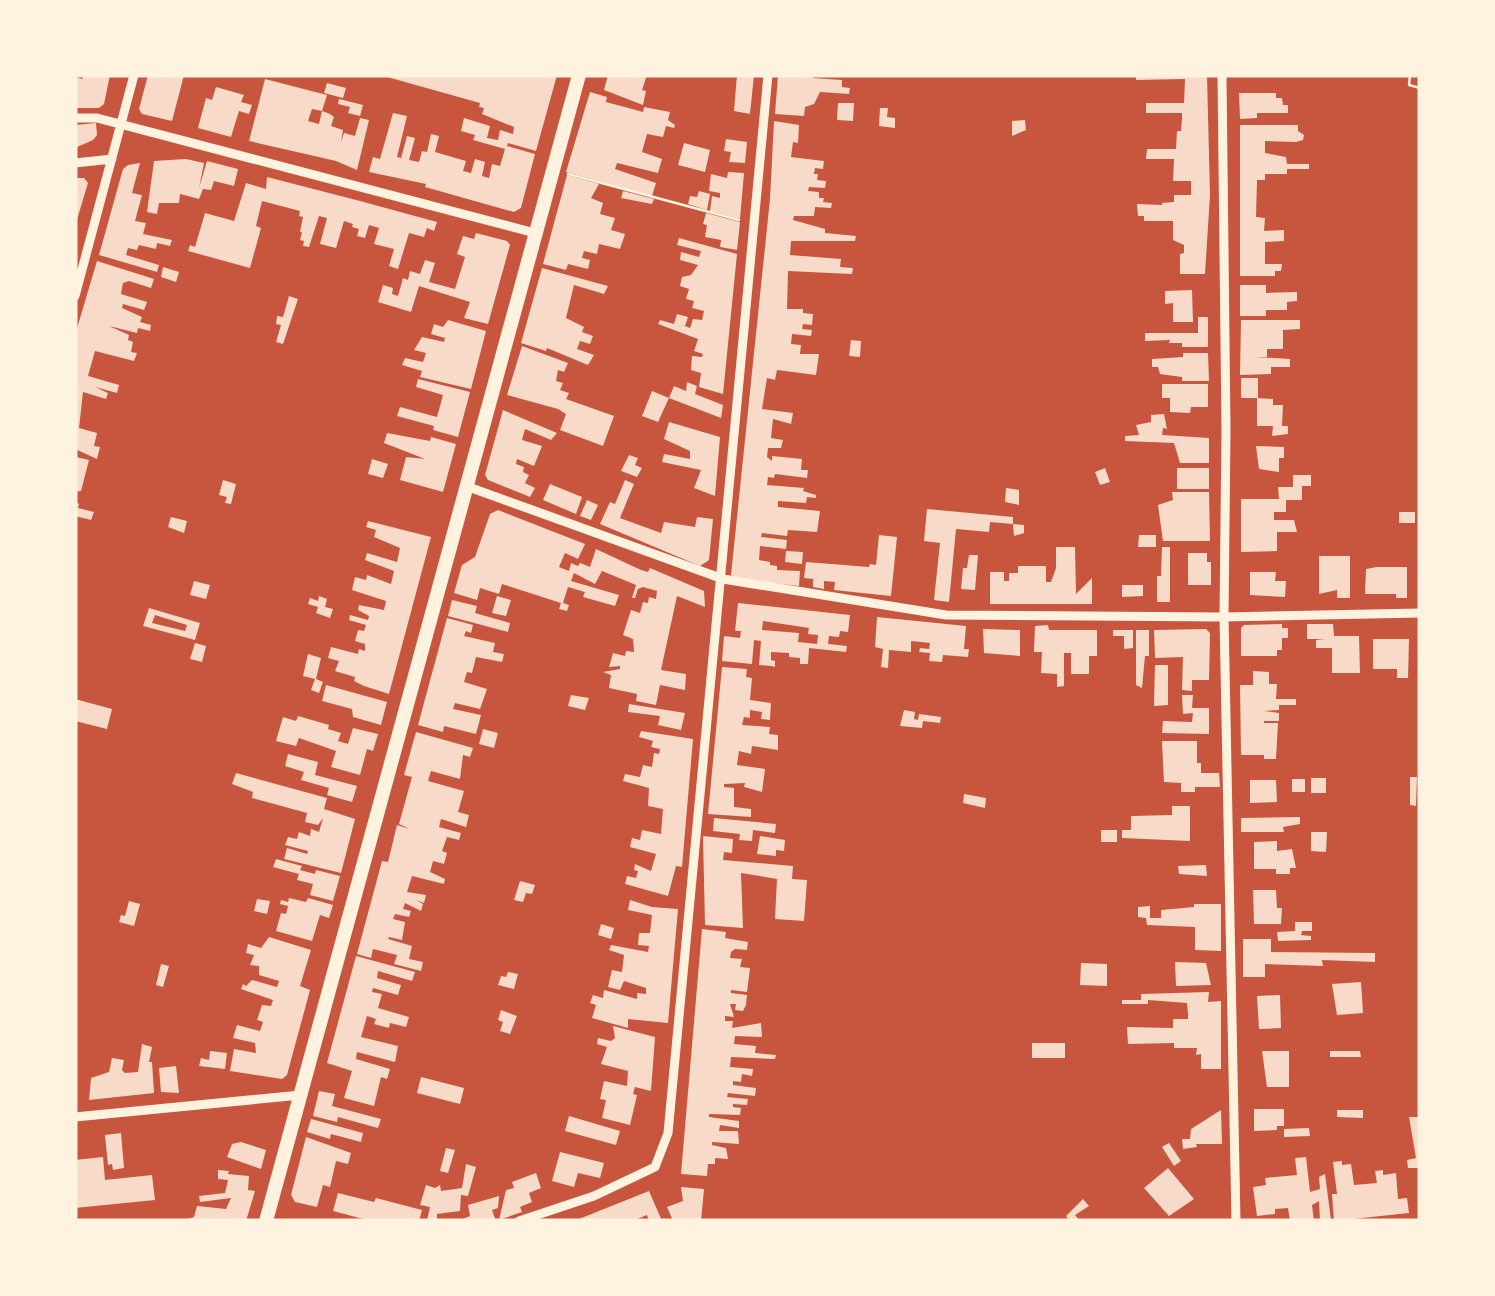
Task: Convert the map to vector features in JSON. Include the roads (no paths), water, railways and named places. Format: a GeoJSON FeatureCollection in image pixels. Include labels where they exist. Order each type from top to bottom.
{"type":"FeatureCollection","features":[{"type":"Feature","properties":{"kind":"main road"},"geometry":{"type":"LineString","coordinates":[[266,1221],[579,75]]}},
{"type":"Feature","properties":{"kind":"street"},"geometry":{"type":"LineString","coordinates":[[75,296],[134,75]]}},
{"type":"Feature","properties":{"kind":"street"},"geometry":{"type":"LineString","coordinates":[[520,1221],[594,1196],[654,1167],[668,1133],[768,75]]}},
{"type":"Feature","properties":{"kind":"street"},"geometry":{"type":"LineString","coordinates":[[1222,75],[1224,617],[1236,1221]]}},
{"type":"Feature","properties":{"kind":"street"},"geometry":{"type":"LineString","coordinates":[[75,118],[97,118],[535,233]]}},
{"type":"Feature","properties":{"kind":"street"},"geometry":{"type":"LineString","coordinates":[[75,164],[112,159]]}},
{"type":"Feature","properties":{"kind":"street"},"geometry":{"type":"LineString","coordinates":[[466,486],[722,579],[946,615],[1224,617],[1420,613]]}},
{"type":"Feature","properties":{"kind":"street"},"geometry":{"type":"LineString","coordinates":[[75,1118],[301,1095]]}}]}
